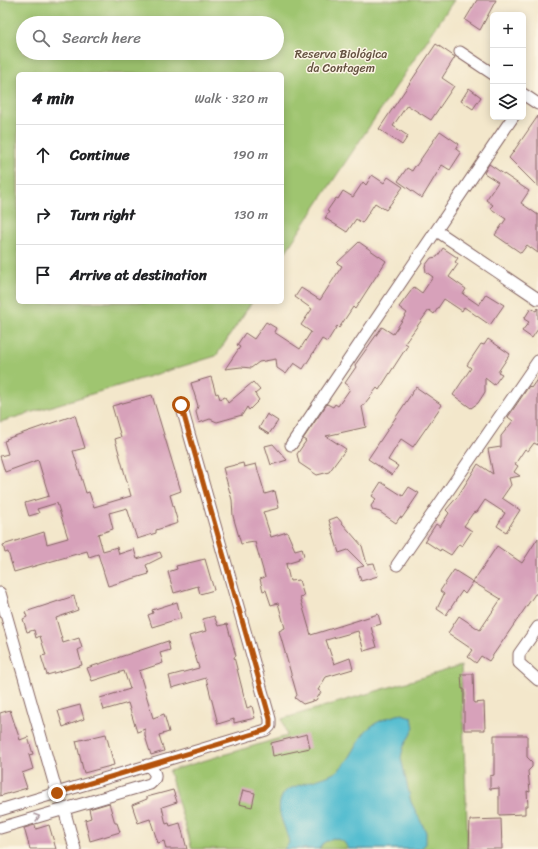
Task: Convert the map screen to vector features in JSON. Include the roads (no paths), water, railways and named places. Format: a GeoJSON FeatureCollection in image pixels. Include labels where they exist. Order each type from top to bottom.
{"type":"FeatureCollection","features":[{"type":"Feature","properties":{"kind":"street"},"geometry":{"type":"LineString","coordinates":[[460,52],[490,72]]}},
{"type":"Feature","properties":{"kind":"street"},"geometry":{"type":"LineString","coordinates":[[526,99],[538,104]]}},
{"type":"Feature","properties":{"kind":"street"},"geometry":{"type":"LineString","coordinates":[[291,445],[511,120]]}},
{"type":"Feature","properties":{"kind":"street"},"geometry":{"type":"LineString","coordinates":[[437,231],[538,299]]}},
{"type":"Feature","properties":{"kind":"street"},"geometry":{"type":"LineString","coordinates":[[397,565],[538,361]]}},
{"type":"Feature","properties":{"kind":"street"},"geometry":{"type":"LineString","coordinates":[[0,810],[266,730],[270,726],[270,719],[181,405]]}},
{"type":"Feature","properties":{"kind":"street"},"geometry":{"type":"LineString","coordinates":[[0,593],[57,793]]}},
{"type":"Feature","properties":{"kind":"street"},"geometry":{"type":"LineString","coordinates":[[538,627],[519,654],[519,662],[538,680]]}},
{"type":"Feature","properties":{"kind":"street"},"geometry":{"type":"LineString","coordinates":[[0,828],[150,784],[155,780],[156,776],[154,771],[147,765]]}},
{"type":"Feature","properties":{"kind":"street"},"geometry":{"type":"LineString","coordinates":[[64,810],[75,849]]}},
{"type":"Feature","properties":{"kind":"water"},"geometry":{"type":"Polygon","coordinates":[[[401,714],[412,717],[414,728],[403,748],[401,758],[411,802],[426,832],[426,844],[420,849],[349,849],[343,841],[333,838],[323,843],[319,849],[284,849],[289,843],[281,818],[279,806],[284,793],[293,787],[337,771],[348,759],[365,731],[384,719],[401,714]]]}},
{"type":"Feature","properties":{"kind":"park label","name":"Reserva Biológica da Contagem"},"geometry":{"type":"Point","coordinates":[341,61]}}]}
